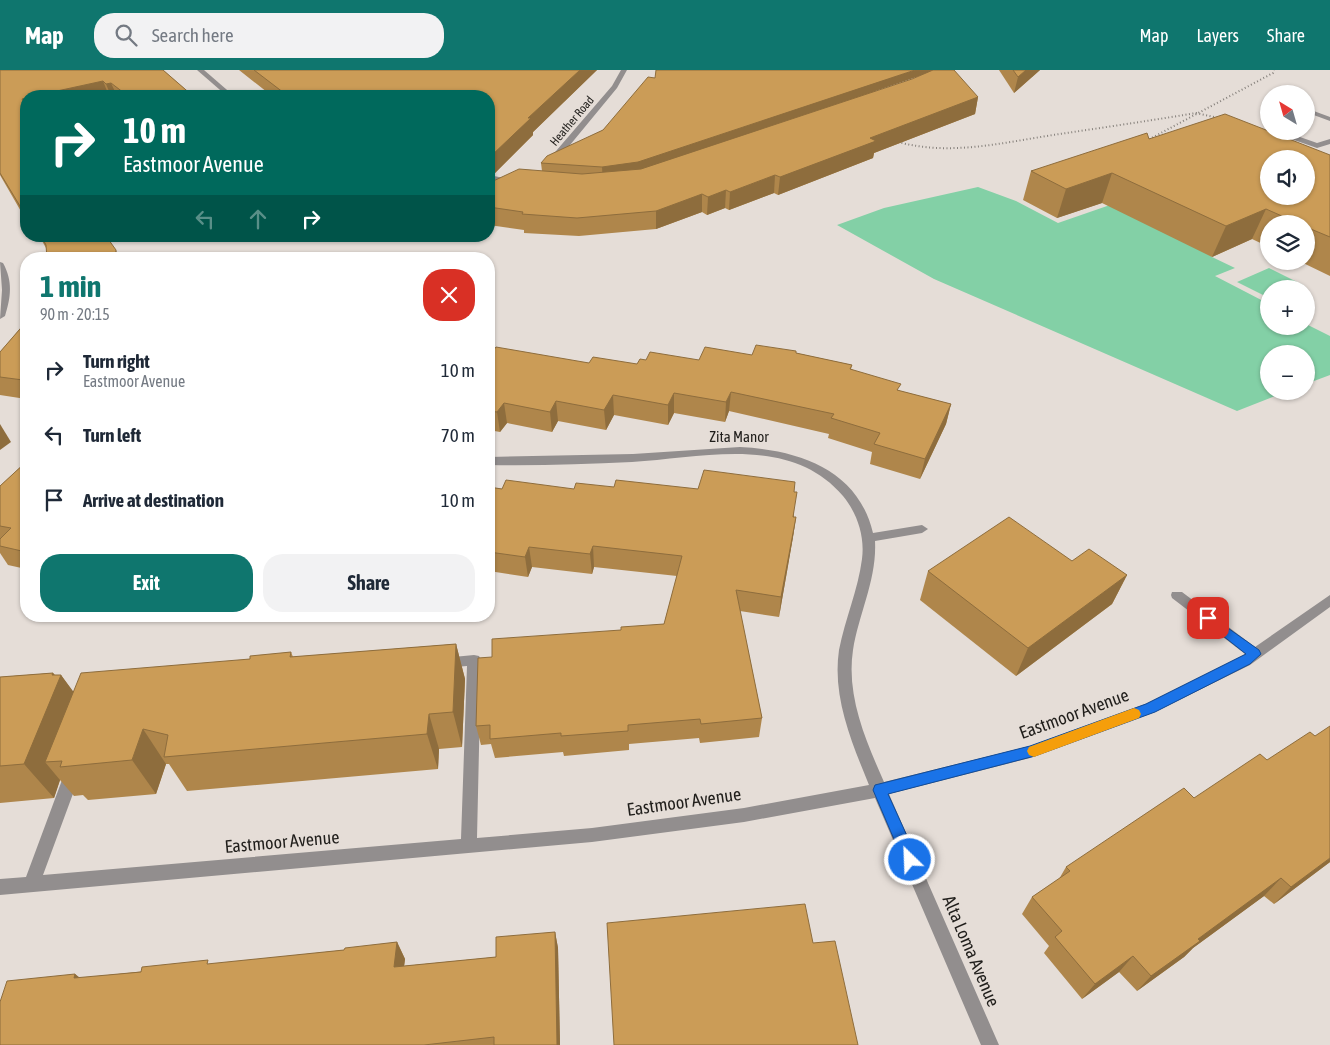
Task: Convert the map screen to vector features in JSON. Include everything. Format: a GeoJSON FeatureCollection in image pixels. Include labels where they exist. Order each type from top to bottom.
{"type":"FeatureCollection","features":[{"type":"Feature","properties":{"kind":"street"},"geometry":{"type":"LineString","coordinates":[[200,70],[224,90]]}},
{"type":"Feature","properties":{"kind":"street","name":"Heather Road"},"geometry":{"type":"LineString","coordinates":[[546,169],[615,88],[624,70]]}},
{"type":"Feature","properties":{"kind":"street"},"geometry":{"type":"LineString","coordinates":[[1315,113],[1330,119]]}},
{"type":"Feature","properties":{"kind":"street"},"geometry":{"type":"LineString","coordinates":[[1251,132],[1260,132]]}},
{"type":"Feature","properties":{"kind":"street"},"geometry":{"type":"LineString","coordinates":[[1300,140],[1317,146],[1330,141]]}},
{"type":"Feature","properties":{"kind":"street"},"geometry":{"type":"LineString","coordinates":[[495,179],[524,182]]}},
{"type":"Feature","properties":{"kind":"street"},"geometry":{"type":"LineString","coordinates":[[0,265],[7,280],[7,298],[0,316]]}},
{"type":"Feature","properties":{"kind":"street","name":"Zita Manor"},"geometry":{"type":"LineString","coordinates":[[495,461],[636,458],[728,451],[758,451],[784,454],[809,464],[832,477],[848,493],[861,513],[868,538],[868,567],[850,628],[845,658],[845,686],[854,721],[880,790]]}},
{"type":"Feature","properties":{"kind":"street"},"geometry":{"type":"LineString","coordinates":[[868,538],[922,530]]}},
{"type":"Feature","properties":{"kind":"street"},"geometry":{"type":"LineString","coordinates":[[1177,595],[1254,654]]}},
{"type":"Feature","properties":{"kind":"street","name":"Eastmoor Avenue"},"geometry":{"type":"LineString","coordinates":[[0,887],[592,835],[744,815],[880,790],[1030,752],[1150,708],[1245,661],[1309,617],[1330,600]]}},
{"type":"Feature","properties":{"kind":"street"},"geometry":{"type":"LineString","coordinates":[[426,664],[474,660],[469,845]]}},
{"type":"Feature","properties":{"kind":"street"},"geometry":{"type":"LineString","coordinates":[[32,884],[79,758]]}},
{"type":"Feature","properties":{"kind":"street","name":"Alta Loma Avenue"},"geometry":{"type":"LineString","coordinates":[[880,790],[990,1045]]}},
{"type":"Feature","properties":{"kind":"path"},"geometry":{"type":"LineString","coordinates":[[1140,144],[1274,70]]}},
{"type":"Feature","properties":{"kind":"path"},"geometry":{"type":"LineString","coordinates":[[895,141],[926,149],[955,148],[1196,113],[1221,118]]}},
{"type":"Feature","properties":{"kind":"green space"},"geometry":{"type":"Polygon","coordinates":[[[978,187],[1016,201],[1058,223],[1136,196],[1212,257],[1235,268],[1215,276],[1260,299],[1260,335],[1315,335],[1315,328],[1330,336],[1330,375],[1315,381],[1315,345],[1260,345],[1260,400],[1265,400],[1237,411],[934,279],[837,225],[884,208],[978,187]]]}},
{"type":"Feature","properties":{"kind":"green space"},"geometry":{"type":"Polygon","coordinates":[[[1264,270],[1273,270],[1293,280],[1260,280],[1260,294],[1237,282],[1264,270]]]}},
{"type":"Feature","properties":{"kind":"building"},"geometry":{"type":"Polygon","coordinates":[[[0,70],[163,70],[186,90],[120,90],[111,83],[106,84],[103,81],[62,90],[20,90],[20,206],[0,173],[0,70]]]}},
{"type":"Feature","properties":{"kind":"building"},"geometry":{"type":"Polygon","coordinates":[[[254,70],[580,70],[528,118],[531,118],[495,152],[495,90],[280,90],[254,70]]]}},
{"type":"Feature","properties":{"kind":"building"},"geometry":{"type":"Polygon","coordinates":[[[656,70],[915,70],[638,162],[602,167],[541,163],[547,156],[603,130],[648,77],[655,78],[656,70]]]}},
{"type":"Feature","properties":{"kind":"building"},"geometry":{"type":"Polygon","coordinates":[[[933,70],[954,70],[978,97],[870,138],[876,141],[780,177],[775,175],[730,192],[726,190],[708,197],[702,194],[656,211],[577,218],[522,214],[523,212],[495,208],[495,180],[519,169],[582,174],[641,169],[912,79],[933,70]]]}},
{"type":"Feature","properties":{"kind":"building"},"geometry":{"type":"Polygon","coordinates":[[[1013,70],[1026,70],[1018,77],[1013,70]]]}},
{"type":"Feature","properties":{"kind":"building"},"geometry":{"type":"Polygon","coordinates":[[[1225,114],[1260,128],[1260,140],[1292,140],[1330,155],[1330,237],[1315,231],[1315,215],[1280,215],[1266,209],[1226,226],[1112,173],[1066,189],[1031,171],[1147,133],[1149,139],[1225,114]]]}},
{"type":"Feature","properties":{"kind":"building"},"geometry":{"type":"Polygon","coordinates":[[[44,242],[110,242],[116,250],[116,252],[46,252],[44,242]]]}},
{"type":"Feature","properties":{"kind":"building"},"geometry":{"type":"Polygon","coordinates":[[[20,329],[20,380],[0,377],[0,352],[20,329]]]}},
{"type":"Feature","properties":{"kind":"building"},"geometry":{"type":"Polygon","coordinates":[[[756,345],[796,351],[796,353],[852,365],[850,369],[901,384],[897,390],[951,404],[925,459],[874,444],[880,433],[831,418],[834,414],[731,392],[726,402],[674,393],[668,405],[613,395],[604,410],[556,401],[550,412],[504,403],[497,412],[495,412],[496,347],[589,363],[593,357],[637,364],[640,359],[646,360],[650,352],[699,360],[705,347],[752,355],[756,345]]]}},
{"type":"Feature","properties":{"kind":"building"},"geometry":{"type":"Polygon","coordinates":[[[20,468],[20,551],[0,546],[0,539],[11,528],[0,526],[0,486],[20,468]]]}},
{"type":"Feature","properties":{"kind":"building"},"geometry":{"type":"Polygon","coordinates":[[[704,470],[795,482],[794,492],[797,492],[793,517],[796,517],[781,597],[736,590],[762,718],[701,724],[700,719],[628,725],[628,731],[561,736],[561,733],[490,739],[490,725],[476,726],[478,658],[492,657],[492,639],[621,630],[621,627],[664,624],[682,556],[593,546],[590,554],[529,547],[525,557],[495,553],[495,488],[502,489],[506,480],[574,489],[576,483],[614,487],[616,480],[698,489],[704,470]]]}},
{"type":"Feature","properties":{"kind":"building"},"geometry":{"type":"Polygon","coordinates":[[[1009,517],[1072,561],[1089,549],[1127,575],[1028,648],[928,571],[1009,517]]]}},
{"type":"Feature","properties":{"kind":"building"},"geometry":{"type":"Polygon","coordinates":[[[456,644],[453,712],[429,714],[427,734],[164,757],[168,735],[143,729],[132,760],[60,767],[62,761],[45,762],[81,673],[250,659],[250,656],[291,652],[290,657],[456,644]]]}},
{"type":"Feature","properties":{"kind":"building"},"geometry":{"type":"Polygon","coordinates":[[[53,673],[52,675],[61,675],[24,764],[0,766],[0,677],[53,673]]]}},
{"type":"Feature","properties":{"kind":"building"},"geometry":{"type":"Polygon","coordinates":[[[1330,726],[1330,858],[1291,887],[1281,878],[1198,939],[1200,941],[1151,976],[1133,956],[1095,984],[1055,937],[1062,931],[1032,897],[1070,871],[1066,867],[1184,788],[1194,798],[1260,754],[1267,760],[1310,732],[1315,736],[1330,726]]]}},
{"type":"Feature","properties":{"kind":"building"},"geometry":{"type":"Polygon","coordinates":[[[805,904],[813,943],[835,941],[858,1045],[614,1045],[607,923],[805,904]]]}},
{"type":"Feature","properties":{"kind":"building"},"geometry":{"type":"Polygon","coordinates":[[[555,932],[557,1045],[494,1045],[494,1037],[424,1045],[0,1045],[0,1002],[7,981],[75,974],[74,978],[141,972],[142,967],[208,960],[207,964],[344,950],[345,948],[397,942],[394,967],[496,957],[496,937],[555,932]]]}},
{"type":"Feature","properties":{"kind":"slow traffic"},"geometry":{"type":"LineString","coordinates":[[1034,751],[1134,714]]}},
{"type":"Feature","properties":{"kind":"route"},"geometry":{"type":"LineString","coordinates":[[910,860],[880,790],[1030,752],[1150,708],[1245,661],[1254,654],[1208,618]]}}]}
